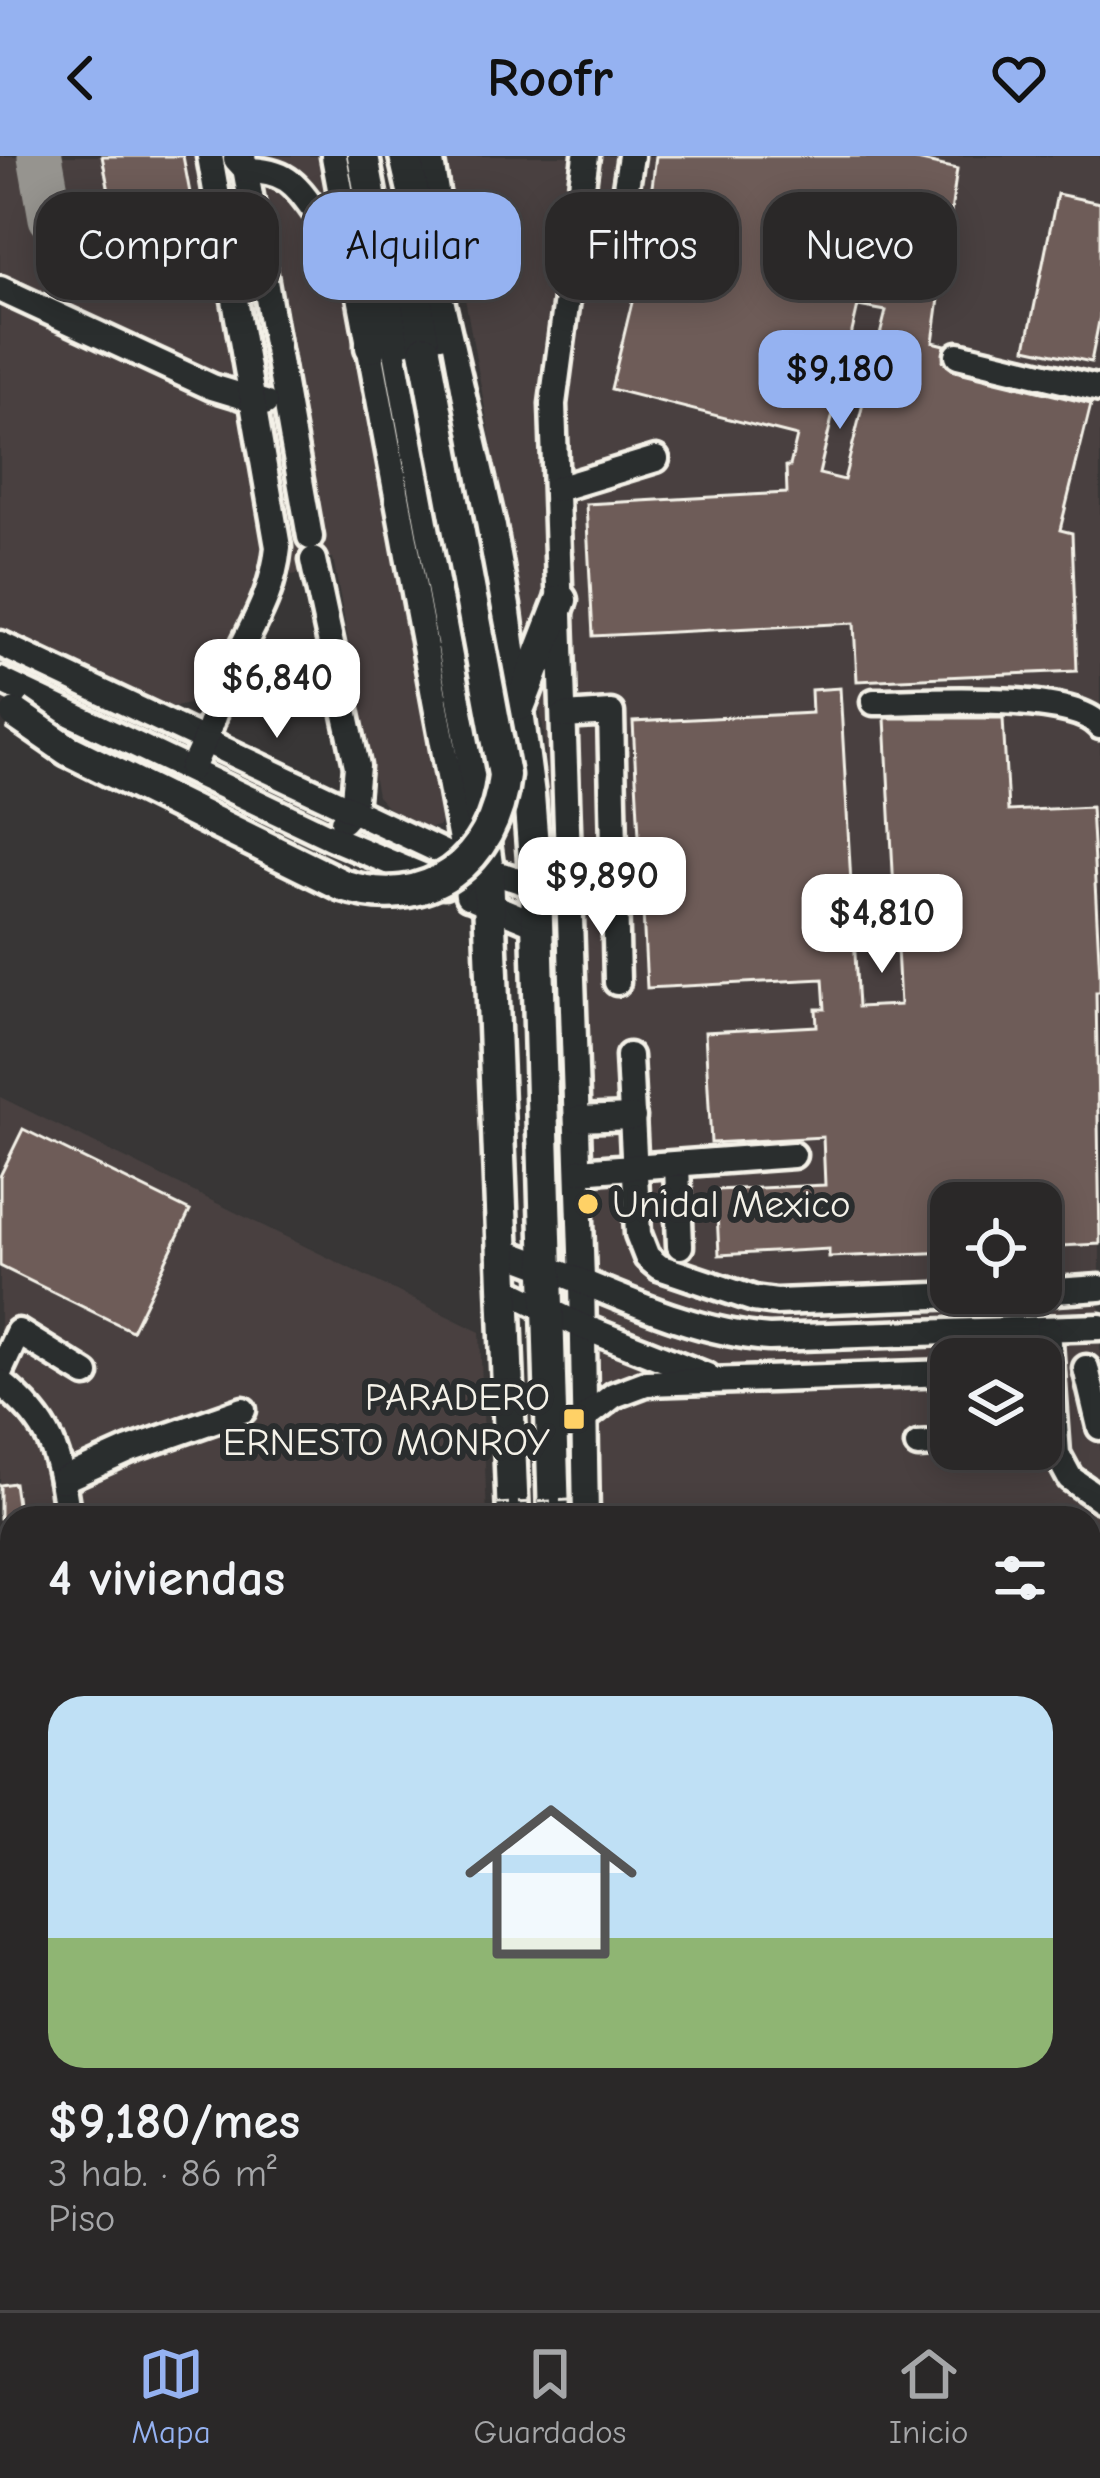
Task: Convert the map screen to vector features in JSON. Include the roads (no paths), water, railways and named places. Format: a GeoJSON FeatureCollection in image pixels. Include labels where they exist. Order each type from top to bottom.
{"type":"FeatureCollection","features":[{"type":"Feature","properties":{"kind":"main road"},"geometry":{"type":"LineString","coordinates":[[363,156],[370,192]]}},
{"type":"Feature","properties":{"kind":"main road"},"geometry":{"type":"LineString","coordinates":[[8,707],[68,750],[342,885],[374,893],[407,892],[438,880],[479,848],[496,817],[504,775],[392,156]]}},
{"type":"Feature","properties":{"kind":"main road"},"geometry":{"type":"LineString","coordinates":[[405,156],[490,526],[518,710],[536,886],[546,1307],[569,1506]]}},
{"type":"Feature","properties":{"kind":"main road"},"geometry":{"type":"LineString","coordinates":[[371,300],[371,346]]}},
{"type":"Feature","properties":{"kind":"main road"},"geometry":{"type":"LineString","coordinates":[[390,300],[470,739],[502,1251],[505,1506]]}},
{"type":"Feature","properties":{"kind":"main road"},"geometry":{"type":"LineString","coordinates":[[518,710],[561,600]]}},
{"type":"Feature","properties":{"kind":"street"},"geometry":{"type":"LineString","coordinates":[[334,156],[478,884]]}},
{"type":"Feature","properties":{"kind":"street"},"geometry":{"type":"LineString","coordinates":[[430,156],[442,227],[441,314]]}},
{"type":"Feature","properties":{"kind":"street"},"geometry":{"type":"LineString","coordinates":[[581,192],[586,156]]}},
{"type":"Feature","properties":{"kind":"street"},"geometry":{"type":"LineString","coordinates":[[625,192],[631,156]]}},
{"type":"Feature","properties":{"kind":"street"},"geometry":{"type":"LineString","coordinates":[[190,769],[207,741],[223,689],[273,586],[276,566],[277,526],[212,165],[227,158],[273,170],[285,175],[303,197]]}},
{"type":"Feature","properties":{"kind":"street"},"geometry":{"type":"LineString","coordinates":[[244,163],[312,549],[357,766],[353,809],[330,837]]}},
{"type":"Feature","properties":{"kind":"street"},"geometry":{"type":"LineString","coordinates":[[0,290],[212,387],[290,412]]}},
{"type":"Feature","properties":{"kind":"street"},"geometry":{"type":"LineString","coordinates":[[567,300],[553,404],[582,1281],[582,1420],[571,1506]]}},
{"type":"Feature","properties":{"kind":"street"},"geometry":{"type":"LineString","coordinates":[[958,355],[1100,389]]}},
{"type":"Feature","properties":{"kind":"street"},"geometry":{"type":"LineString","coordinates":[[556,489],[656,458]]}},
{"type":"Feature","properties":{"kind":"street"},"geometry":{"type":"LineString","coordinates":[[0,644],[353,809],[536,924]]}},
{"type":"Feature","properties":{"kind":"street"},"geometry":{"type":"LineString","coordinates":[[0,680],[330,837],[478,884],[536,886]]}},
{"type":"Feature","properties":{"kind":"street"},"geometry":{"type":"LineString","coordinates":[[874,702],[1017,701],[1079,711],[1100,726]]}},
{"type":"Feature","properties":{"kind":"street"},"geometry":{"type":"LineString","coordinates":[[564,716],[611,713],[617,982]]}},
{"type":"Feature","properties":{"kind":"street"},"geometry":{"type":"LineString","coordinates":[[629,1056],[638,1234],[647,1257],[659,1267],[776,1302],[930,1296]]}},
{"type":"Feature","properties":{"kind":"street"},"geometry":{"type":"LineString","coordinates":[[577,1119],[633,1118]]}},
{"type":"Feature","properties":{"kind":"street"},"geometry":{"type":"LineString","coordinates":[[579,1171],[793,1155]]}},
{"type":"Feature","properties":{"kind":"street"},"geometry":{"type":"LineString","coordinates":[[677,1166],[680,1246]]}},
{"type":"Feature","properties":{"kind":"street"},"geometry":{"type":"LineString","coordinates":[[502,1251],[627,1301],[735,1336],[769,1339],[1100,1327]]}},
{"type":"Feature","properties":{"kind":"street"},"geometry":{"type":"LineString","coordinates":[[502,1287],[581,1326],[715,1379]]}},
{"type":"Feature","properties":{"kind":"street"},"geometry":{"type":"LineString","coordinates":[[1062,1291],[1100,1288]]}},
{"type":"Feature","properties":{"kind":"street"},"geometry":{"type":"LineString","coordinates":[[0,1371],[9,1327],[86,1373]]}},
{"type":"Feature","properties":{"kind":"street"},"geometry":{"type":"LineString","coordinates":[[1048,1329],[1048,1338]]}},
{"type":"Feature","properties":{"kind":"street"},"geometry":{"type":"LineString","coordinates":[[1062,1369],[1093,1368],[1100,1427]]}},
{"type":"Feature","properties":{"kind":"street"},"geometry":{"type":"LineString","coordinates":[[582,1420],[630,1388],[715,1379],[930,1373]]}},
{"type":"Feature","properties":{"kind":"street"},"geometry":{"type":"LineString","coordinates":[[0,1382],[47,1429],[66,1506]]}},
{"type":"Feature","properties":{"kind":"street"},"geometry":{"type":"LineString","coordinates":[[62,1480],[129,1450],[243,1410]]}},
{"type":"Feature","properties":{"kind":"street"},"geometry":{"type":"LineString","coordinates":[[918,1445],[930,1444]]}},
{"type":"Feature","properties":{"kind":"street"},"geometry":{"type":"LineString","coordinates":[[1062,1463],[1070,1478],[1100,1499]]}},
{"type":"Feature","properties":{"kind":"place","name":"Unidal Mexico"},"geometry":{"type":"Point","coordinates":[588,1204]}},
{"type":"Feature","properties":{"kind":"place","name":"PARADERO ERNESTO MONROY"},"geometry":{"type":"Point","coordinates":[574,1419]}}]}
